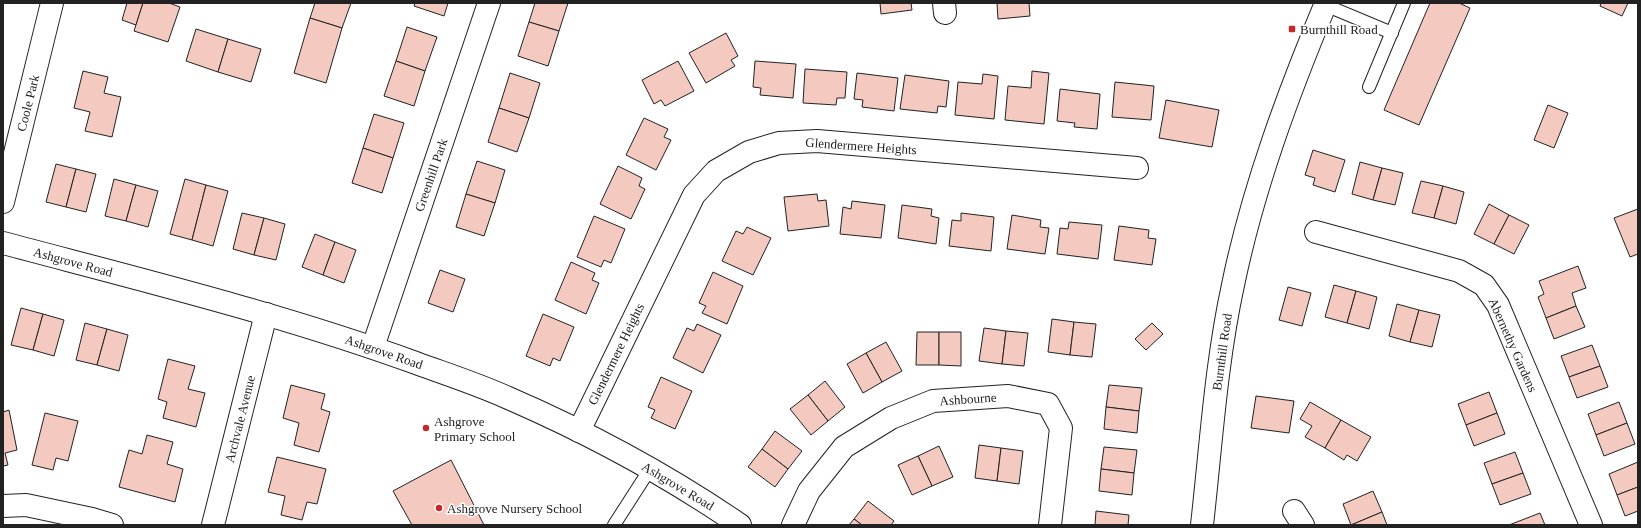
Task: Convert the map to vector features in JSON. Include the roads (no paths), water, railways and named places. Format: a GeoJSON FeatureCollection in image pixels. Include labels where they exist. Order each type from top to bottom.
{"type":"FeatureCollection","features":[{"type":"Feature","properties":{"kind":"street","name":"Coole Park"},"geometry":{"type":"LineString","coordinates":[[3,202],[52,3]]}},
{"type":"Feature","properties":{"kind":"street","name":"Greenhill Park"},"geometry":{"type":"LineString","coordinates":[[373,348],[489,3]]}},
{"type":"Feature","properties":{"kind":"street","name":"Burnthill Road"},"geometry":{"type":"LineString","coordinates":[[1202,525],[1219,372],[1232,286],[1246,225],[1279,121],[1326,4]]}},
{"type":"Feature","properties":{"kind":"street","name":"Glendermere Heights"},"geometry":{"type":"LineString","coordinates":[[579,431],[694,195],[716,171],[749,152],[779,143],[817,142],[1137,168]]}},
{"type":"Feature","properties":{"kind":"street","name":"Abernethy Gardens"},"geometry":{"type":"LineString","coordinates":[[1316,232],[1459,271],[1484,285],[1498,305],[1590,525]]}},
{"type":"Feature","properties":{"kind":"street","name":"Ashgrove Road"},"geometry":{"type":"LineString","coordinates":[[3,243],[266,314],[373,348],[505,396],[579,431],[650,469],[717,509],[740,525]]}},
{"type":"Feature","properties":{"kind":"street","name":"Archvale Avenue"},"geometry":{"type":"LineString","coordinates":[[213,525],[266,314]]}},
{"type":"Feature","properties":{"kind":"street","name":"Ashbourne"},"geometry":{"type":"LineString","coordinates":[[793,525],[809,491],[844,447],[891,418],[933,401],[1008,396],[1048,404],[1061,428],[1050,525]]}},
{"type":"Feature","properties":{"kind":"street"},"geometry":{"type":"LineString","coordinates":[[3,506],[26,505],[92,519],[112,525]]}},
{"type":"Feature","properties":{"kind":"lane"},"geometry":{"type":"LineString","coordinates":[[1369,87],[1404,3]]}},
{"type":"Feature","properties":{"kind":"lane"},"geometry":{"type":"LineString","coordinates":[[1326,4],[1392,33]]}},
{"type":"Feature","properties":{"kind":"lane"},"geometry":{"type":"LineString","coordinates":[[614,525],[650,469]]}},
{"type":"Feature","properties":{"kind":"place","name":"Burnthill Road"},"geometry":{"type":"Point","coordinates":[1292,29]}},
{"type":"Feature","properties":{"kind":"place","name":"Ashgrove Primary School"},"geometry":{"type":"Point","coordinates":[426,428]}},
{"type":"Feature","properties":{"kind":"place","name":"Ashgrove Nursery School"},"geometry":{"type":"Point","coordinates":[439,508]}}]}
